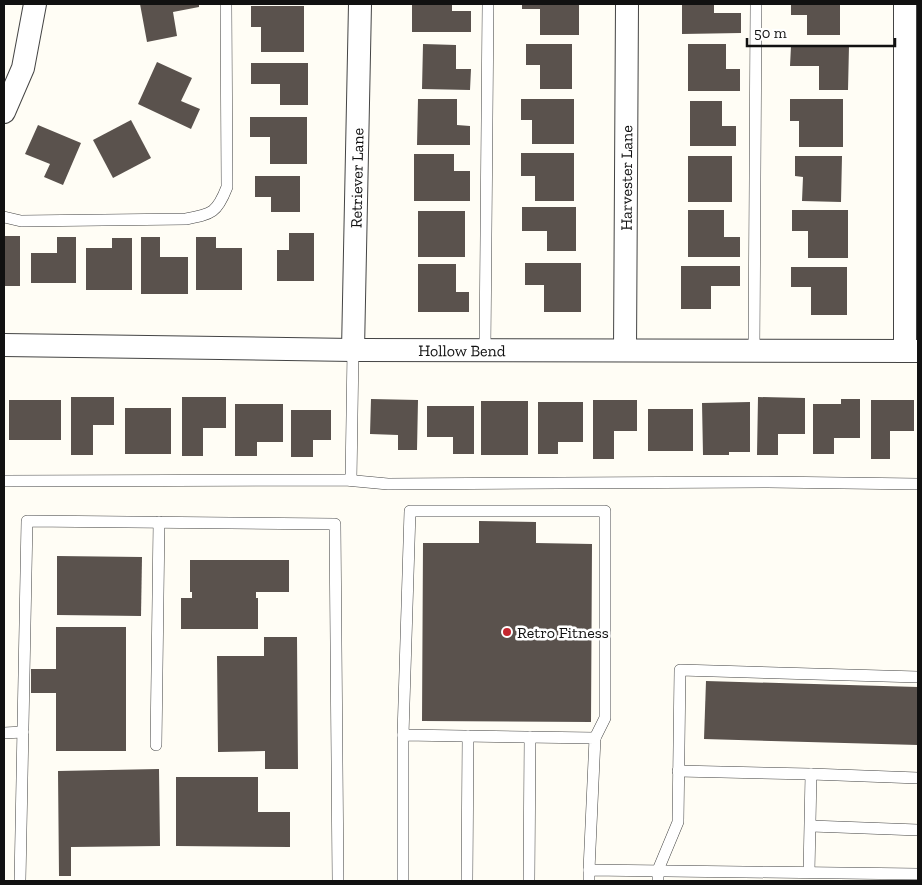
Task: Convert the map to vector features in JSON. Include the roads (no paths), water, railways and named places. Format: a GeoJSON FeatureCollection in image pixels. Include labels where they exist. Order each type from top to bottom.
{"type":"FeatureCollection","features":[{"type":"Feature","properties":{"kind":"street"},"geometry":{"type":"LineString","coordinates":[[4,112],[22,68],[35,4]]}},
{"type":"Feature","properties":{"kind":"street","name":"Retriever Lane"},"geometry":{"type":"LineString","coordinates":[[353,350],[360,4]]}},
{"type":"Feature","properties":{"kind":"street","name":"Harvester Lane"},"geometry":{"type":"LineString","coordinates":[[625,350],[627,4]]}},
{"type":"Feature","properties":{"kind":"street"},"geometry":{"type":"LineString","coordinates":[[906,4],[912,352]]}},
{"type":"Feature","properties":{"kind":"street","name":"Hollow Bend"},"geometry":{"type":"LineString","coordinates":[[4,345],[353,350],[912,352]]}},
{"type":"Feature","properties":{"kind":"lane"},"geometry":{"type":"LineString","coordinates":[[4,217],[21,221],[176,219],[209,215],[222,202],[227,187],[226,4]]}},
{"type":"Feature","properties":{"kind":"lane"},"geometry":{"type":"LineString","coordinates":[[485,350],[488,4]]}},
{"type":"Feature","properties":{"kind":"lane"},"geometry":{"type":"LineString","coordinates":[[754,351],[756,4]]}},
{"type":"Feature","properties":{"kind":"lane"},"geometry":{"type":"LineString","coordinates":[[351,480],[353,350]]}},
{"type":"Feature","properties":{"kind":"lane"},"geometry":{"type":"LineString","coordinates":[[4,481],[351,480],[388,484],[768,482],[918,484]]}},
{"type":"Feature","properties":{"kind":"lane"},"geometry":{"type":"LineString","coordinates":[[403,881],[402,736],[410,511],[605,511],[605,718],[595,738],[589,876],[767,877],[809,872],[891,877],[918,874]]}},
{"type":"Feature","properties":{"kind":"lane"},"geometry":{"type":"LineString","coordinates":[[20,881],[27,521],[335,524],[338,881]]}},
{"type":"Feature","properties":{"kind":"lane"},"geometry":{"type":"LineString","coordinates":[[156,745],[158,522]]}},
{"type":"Feature","properties":{"kind":"lane"},"geometry":{"type":"LineString","coordinates":[[658,876],[678,822],[680,670],[918,677]]}},
{"type":"Feature","properties":{"kind":"lane"},"geometry":{"type":"LineString","coordinates":[[4,733],[23,732]]}},
{"type":"Feature","properties":{"kind":"lane"},"geometry":{"type":"LineString","coordinates":[[402,736],[595,738]]}},
{"type":"Feature","properties":{"kind":"lane"},"geometry":{"type":"LineString","coordinates":[[467,881],[468,736]]}},
{"type":"Feature","properties":{"kind":"lane"},"geometry":{"type":"LineString","coordinates":[[529,881],[530,737]]}},
{"type":"Feature","properties":{"kind":"lane"},"geometry":{"type":"LineString","coordinates":[[678,771],[918,778]]}},
{"type":"Feature","properties":{"kind":"lane"},"geometry":{"type":"LineString","coordinates":[[809,872],[811,774]]}},
{"type":"Feature","properties":{"kind":"lane"},"geometry":{"type":"LineString","coordinates":[[810,826],[918,830]]}},
{"type":"Feature","properties":{"kind":"place","name":"Retro Fitness"},"geometry":{"type":"Point","coordinates":[507,632]}}]}
